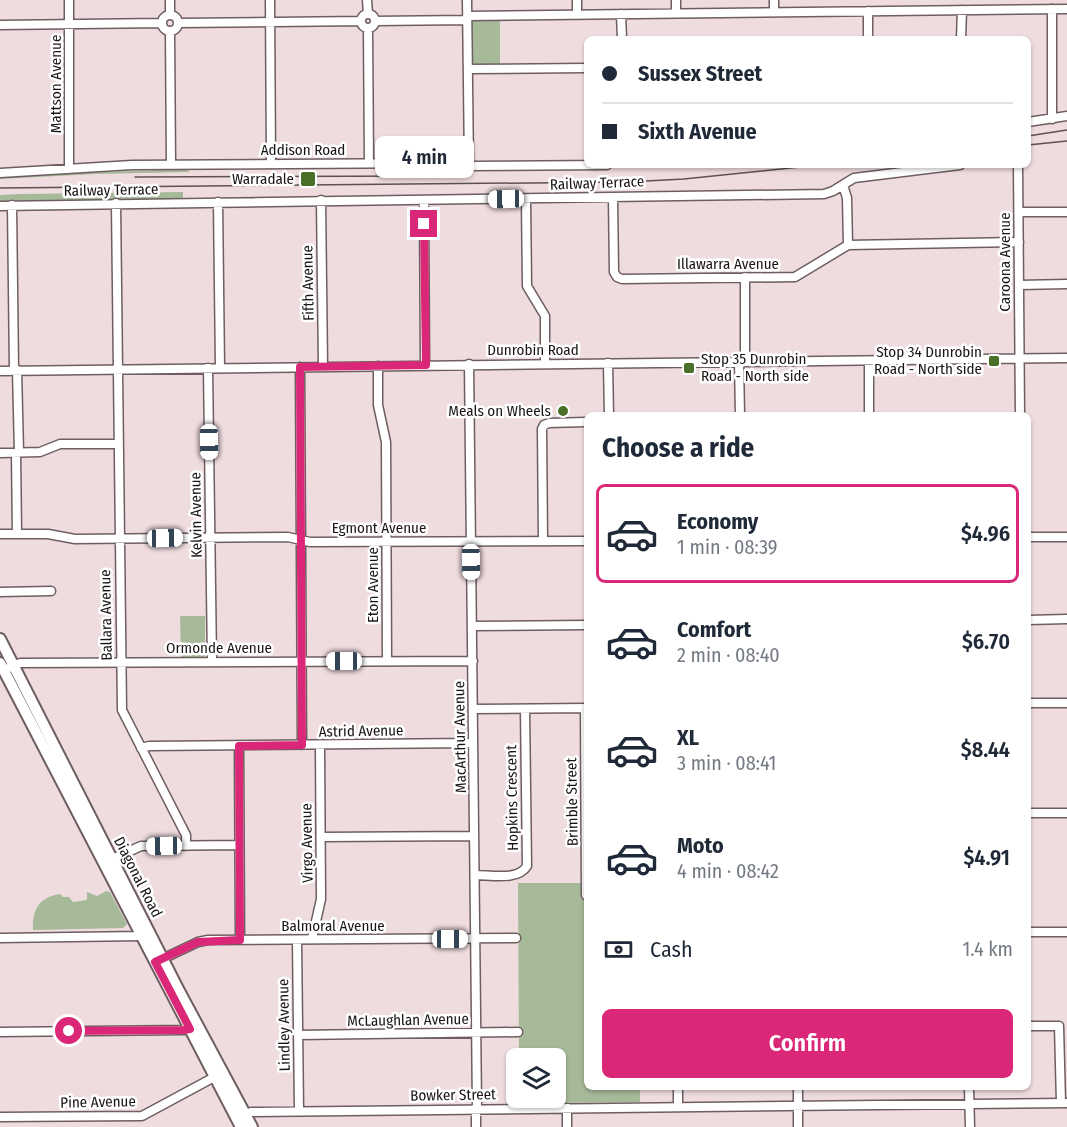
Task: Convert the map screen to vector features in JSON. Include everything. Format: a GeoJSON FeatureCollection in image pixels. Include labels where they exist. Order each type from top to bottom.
{"type":"FeatureCollection","features":[{"type":"Feature","properties":{"kind":"main road","name":"Diagonal Road"},"geometry":{"type":"LineString","coordinates":[[0,639],[6,666],[60,766],[241,1119],[252,1127]]}},
{"type":"Feature","properties":{"kind":"street","name":"Mattson Avenue"},"geometry":{"type":"LineString","coordinates":[[69,0],[69,169]]}},
{"type":"Feature","properties":{"kind":"street"},"geometry":{"type":"LineString","coordinates":[[170,0],[170,15]]}},
{"type":"Feature","properties":{"kind":"street"},"geometry":{"type":"LineString","coordinates":[[270,0],[271,164]]}},
{"type":"Feature","properties":{"kind":"street"},"geometry":{"type":"LineString","coordinates":[[367,0],[368,14]]}},
{"type":"Feature","properties":{"kind":"street"},"geometry":{"type":"LineString","coordinates":[[467,0],[469,166]]}},
{"type":"Feature","properties":{"kind":"street"},"geometry":{"type":"LineString","coordinates":[[577,0],[577,14]]}},
{"type":"Feature","properties":{"kind":"street"},"geometry":{"type":"LineString","coordinates":[[676,0],[676,13]]}},
{"type":"Feature","properties":{"kind":"street"},"geometry":{"type":"LineString","coordinates":[[774,0],[774,12]]}},
{"type":"Feature","properties":{"kind":"street"},"geometry":{"type":"LineString","coordinates":[[1052,9],[1052,119]]}},
{"type":"Feature","properties":{"kind":"street"},"geometry":{"type":"LineString","coordinates":[[375,21],[577,14],[1067,9]]}},
{"type":"Feature","properties":{"kind":"street"},"geometry":{"type":"LineString","coordinates":[[961,36],[962,10]]}},
{"type":"Feature","properties":{"kind":"street"},"geometry":{"type":"LineString","coordinates":[[868,11],[868,36]]}},
{"type":"Feature","properties":{"kind":"street"},"geometry":{"type":"LineString","coordinates":[[361,21],[362,17],[368,14]]}},
{"type":"Feature","properties":{"kind":"street"},"geometry":{"type":"LineString","coordinates":[[368,14],[374,17],[375,21]]}},
{"type":"Feature","properties":{"kind":"street"},"geometry":{"type":"LineString","coordinates":[[621,14],[622,36]]}},
{"type":"Feature","properties":{"kind":"street"},"geometry":{"type":"LineString","coordinates":[[170,15],[165,16],[162,23],[165,30],[170,31],[177,28],[178,23]]}},
{"type":"Feature","properties":{"kind":"street"},"geometry":{"type":"LineString","coordinates":[[170,15],[178,23]]}},
{"type":"Feature","properties":{"kind":"street"},"geometry":{"type":"LineString","coordinates":[[178,23],[361,21]]}},
{"type":"Feature","properties":{"kind":"street"},"geometry":{"type":"LineString","coordinates":[[361,21],[364,27],[368,28]]}},
{"type":"Feature","properties":{"kind":"street"},"geometry":{"type":"LineString","coordinates":[[368,28],[372,27],[375,21]]}},
{"type":"Feature","properties":{"kind":"street"},"geometry":{"type":"LineString","coordinates":[[0,25],[162,23]]}},
{"type":"Feature","properties":{"kind":"street"},"geometry":{"type":"LineString","coordinates":[[368,28],[369,163]]}},
{"type":"Feature","properties":{"kind":"street"},"geometry":{"type":"LineString","coordinates":[[170,31],[171,165]]}},
{"type":"Feature","properties":{"kind":"street"},"geometry":{"type":"LineString","coordinates":[[468,69],[584,68]]}},
{"type":"Feature","properties":{"kind":"street"},"geometry":{"type":"LineString","coordinates":[[1031,122],[1067,116]]}},
{"type":"Feature","properties":{"kind":"street","name":"Addison Road"},"geometry":{"type":"LineString","coordinates":[[0,173],[171,165],[434,163],[469,166],[584,165]]}},
{"type":"Feature","properties":{"kind":"street"},"geometry":{"type":"LineString","coordinates":[[936,168],[855,178],[843,185],[847,198],[848,245],[1019,242]]}},
{"type":"Feature","properties":{"kind":"street","name":"Caroona Avenue"},"geometry":{"type":"LineString","coordinates":[[1018,168],[1020,412]]}},
{"type":"Feature","properties":{"kind":"street","name":"Railway Terrace"},"geometry":{"type":"LineString","coordinates":[[0,206],[12,204],[824,194],[843,185]]}},
{"type":"Feature","properties":{"kind":"street","name":"Illawarra Avenue"},"geometry":{"type":"LineString","coordinates":[[614,198],[615,272],[617,277],[622,279],[795,277],[848,245]]}},
{"type":"Feature","properties":{"kind":"street"},"geometry":{"type":"LineString","coordinates":[[526,199],[527,286],[545,316],[545,364]]}},
{"type":"Feature","properties":{"kind":"street","name":"Fifth Avenue"},"geometry":{"type":"LineString","coordinates":[[321,200],[323,366]]}},
{"type":"Feature","properties":{"kind":"street"},"geometry":{"type":"LineString","coordinates":[[424,200],[426,365]]}},
{"type":"Feature","properties":{"kind":"street"},"geometry":{"type":"LineString","coordinates":[[218,202],[220,368]]}},
{"type":"Feature","properties":{"kind":"street","name":"Ballara Avenue"},"geometry":{"type":"LineString","coordinates":[[116,203],[122,710],[186,836],[186,846]]}},
{"type":"Feature","properties":{"kind":"street"},"geometry":{"type":"LineString","coordinates":[[12,204],[17,534]]}},
{"type":"Feature","properties":{"kind":"street"},"geometry":{"type":"LineString","coordinates":[[1019,213],[1067,212]]}},
{"type":"Feature","properties":{"kind":"street"},"geometry":{"type":"LineString","coordinates":[[740,412],[745,278]]}},
{"type":"Feature","properties":{"kind":"street"},"geometry":{"type":"LineString","coordinates":[[1019,285],[1067,285]]}},
{"type":"Feature","properties":{"kind":"street","name":"Dunrobin Road"},"geometry":{"type":"LineString","coordinates":[[0,370],[1067,358]]}},
{"type":"Feature","properties":{"kind":"street"},"geometry":{"type":"LineString","coordinates":[[868,361],[869,412]]}},
{"type":"Feature","properties":{"kind":"street"},"geometry":{"type":"LineString","coordinates":[[608,363],[609,412]]}},
{"type":"Feature","properties":{"kind":"street","name":"MacArthur Avenue"},"geometry":{"type":"LineString","coordinates":[[469,364],[477,1032],[476,1127]]}},
{"type":"Feature","properties":{"kind":"street","name":"Eton Avenue"},"geometry":{"type":"LineString","coordinates":[[378,366],[378,405],[386,442],[387,661]]}},
{"type":"Feature","properties":{"kind":"street"},"geometry":{"type":"LineString","coordinates":[[300,367],[302,745]]}},
{"type":"Feature","properties":{"kind":"street","name":"Kelvin Avenue"},"geometry":{"type":"LineString","coordinates":[[208,368],[212,662]]}},
{"type":"Feature","properties":{"kind":"street"},"geometry":{"type":"LineString","coordinates":[[543,541],[542,429],[549,423],[584,422]]}},
{"type":"Feature","properties":{"kind":"street"},"geometry":{"type":"LineString","coordinates":[[0,453],[40,452],[60,444],[118,444]]}},
{"type":"Feature","properties":{"kind":"street","name":"Egmont Avenue"},"geometry":{"type":"LineString","coordinates":[[0,534],[48,534],[75,539],[288,537],[310,542],[584,541]]}},
{"type":"Feature","properties":{"kind":"street"},"geometry":{"type":"LineString","coordinates":[[1031,537],[1067,537]]}},
{"type":"Feature","properties":{"kind":"street"},"geometry":{"type":"LineString","coordinates":[[0,592],[51,591]]}},
{"type":"Feature","properties":{"kind":"street"},"geometry":{"type":"LineString","coordinates":[[1031,620],[1067,619]]}},
{"type":"Feature","properties":{"kind":"street"},"geometry":{"type":"LineString","coordinates":[[472,626],[584,625]]}},
{"type":"Feature","properties":{"kind":"street","name":"Ormonde Avenue"},"geometry":{"type":"LineString","coordinates":[[6,666],[120,662],[472,661]]}},
{"type":"Feature","properties":{"kind":"street"},"geometry":{"type":"LineString","coordinates":[[1031,703],[1067,702]]}},
{"type":"Feature","properties":{"kind":"street"},"geometry":{"type":"LineString","coordinates":[[473,709],[584,708]]}},
{"type":"Feature","properties":{"kind":"street","name":"Hopkins Crescent"},"geometry":{"type":"LineString","coordinates":[[475,875],[516,875],[523,872],[527,866],[525,709]]}},
{"type":"Feature","properties":{"kind":"street","name":"Astrid Avenue"},"geometry":{"type":"LineString","coordinates":[[141,748],[149,746],[473,743]]}},
{"type":"Feature","properties":{"kind":"street"},"geometry":{"type":"LineString","coordinates":[[239,746],[240,940]]}},
{"type":"Feature","properties":{"kind":"street","name":"Virgo Avenue"},"geometry":{"type":"LineString","coordinates":[[312,939],[321,898],[320,746]]}},
{"type":"Feature","properties":{"kind":"street"},"geometry":{"type":"LineString","coordinates":[[1031,813],[1067,813]]}},
{"type":"Feature","properties":{"kind":"street"},"geometry":{"type":"LineString","coordinates":[[321,837],[474,836]]}},
{"type":"Feature","properties":{"kind":"street"},"geometry":{"type":"LineString","coordinates":[[108,862],[141,846],[239,845]]}},
{"type":"Feature","properties":{"kind":"street"},"geometry":{"type":"LineString","coordinates":[[1031,932],[1067,932]]}},
{"type":"Feature","properties":{"kind":"street"},"geometry":{"type":"LineString","coordinates":[[0,938],[145,934]]}},
{"type":"Feature","properties":{"kind":"street","name":"Balmoral Avenue"},"geometry":{"type":"LineString","coordinates":[[159,960],[198,942],[516,938]]}},
{"type":"Feature","properties":{"kind":"street","name":"Lindley Avenue"},"geometry":{"type":"LineString","coordinates":[[297,940],[299,1111]]}},
{"type":"Feature","properties":{"kind":"street"},"geometry":{"type":"LineString","coordinates":[[1031,1026],[1063,1025],[1064,1103]]}},
{"type":"Feature","properties":{"kind":"street"},"geometry":{"type":"LineString","coordinates":[[0,1032],[184,1030],[194,1027]]}},
{"type":"Feature","properties":{"kind":"street","name":"McLaughlan Avenue"},"geometry":{"type":"LineString","coordinates":[[298,1035],[518,1032]]}},
{"type":"Feature","properties":{"kind":"street","name":"Pine Avenue"},"geometry":{"type":"LineString","coordinates":[[0,1117],[142,1116],[218,1075]]}},
{"type":"Feature","properties":{"kind":"street"},"geometry":{"type":"LineString","coordinates":[[678,1090],[678,1107]]}},
{"type":"Feature","properties":{"kind":"street"},"geometry":{"type":"LineString","coordinates":[[798,1090],[798,1127]]}},
{"type":"Feature","properties":{"kind":"street"},"geometry":{"type":"LineString","coordinates":[[969,1090],[970,1127]]}},
{"type":"Feature","properties":{"kind":"street","name":"Bowker Street"},"geometry":{"type":"LineString","coordinates":[[241,1119],[251,1112],[299,1111],[1064,1103]]}},
{"type":"Feature","properties":{"kind":"street"},"geometry":{"type":"LineString","coordinates":[[567,1108],[567,1127]]}},
{"type":"Feature","properties":{"kind":"street"},"geometry":{"type":"LineString","coordinates":[[112,1116],[112,1127]]}},
{"type":"Feature","properties":{"kind":"green space"},"geometry":{"type":"Polygon","coordinates":[[[474,19],[500,19],[500,65],[475,65],[471,62],[471,22],[474,19]]]}},
{"type":"Feature","properties":{"kind":"green space"},"geometry":{"type":"Polygon","coordinates":[[[186,169],[190,172],[0,179],[0,176],[186,169]]]}},
{"type":"Feature","properties":{"kind":"green space"},"geometry":{"type":"Polygon","coordinates":[[[183,192],[183,199],[0,202],[0,195],[183,192]]]}},
{"type":"Feature","properties":{"kind":"green space"},"geometry":{"type":"Polygon","coordinates":[[[180,616],[205,616],[205,658],[181,659],[180,616]]]}},
{"type":"Feature","properties":{"kind":"green space"},"geometry":{"type":"Polygon","coordinates":[[[518,883],[581,883],[582,896],[584,896],[584,1090],[640,1090],[640,1102],[566,1103],[566,1048],[519,1048],[518,883]]]}},
{"type":"Feature","properties":{"kind":"green space"},"geometry":{"type":"Polygon","coordinates":[[[106,891],[110,892],[127,924],[123,928],[33,930],[34,916],[38,906],[47,898],[60,894],[63,897],[69,897],[73,902],[87,900],[87,892],[97,896],[106,891]]]}},
{"type":"Feature","properties":{"kind":"railway"},"geometry":{"type":"LineString","coordinates":[[1031,136],[1067,130]]}},
{"type":"Feature","properties":{"kind":"railway"},"geometry":{"type":"LineString","coordinates":[[1031,145],[1067,141]]}},
{"type":"Feature","properties":{"kind":"railway"},"geometry":{"type":"LineString","coordinates":[[0,188],[627,182],[684,179],[790,168]]}},
{"type":"Feature","properties":{"kind":"railway"},"geometry":{"type":"LineString","coordinates":[[135,177],[444,176]]}},
{"type":"Feature","properties":{"kind":"place","name":"Warradale"},"geometry":{"type":"Point","coordinates":[308,179]}},
{"type":"Feature","properties":{"kind":"place","name":"Stop 34 Dunrobin Road - North side"},"geometry":{"type":"Point","coordinates":[994,361]}},
{"type":"Feature","properties":{"kind":"place","name":"Stop 35 Dunrobin Road - North side"},"geometry":{"type":"Point","coordinates":[689,368]}},
{"type":"Feature","properties":{"kind":"place","name":"Meals on Wheels"},"geometry":{"type":"Point","coordinates":[563,411]}},
{"type":"Feature","properties":{"kind":"route"},"geometry":{"type":"LineString","coordinates":[[69,1031],[190,1029],[155,962],[198,942],[240,940],[239,746],[302,745],[300,367],[426,365],[424,224]]}}]}
